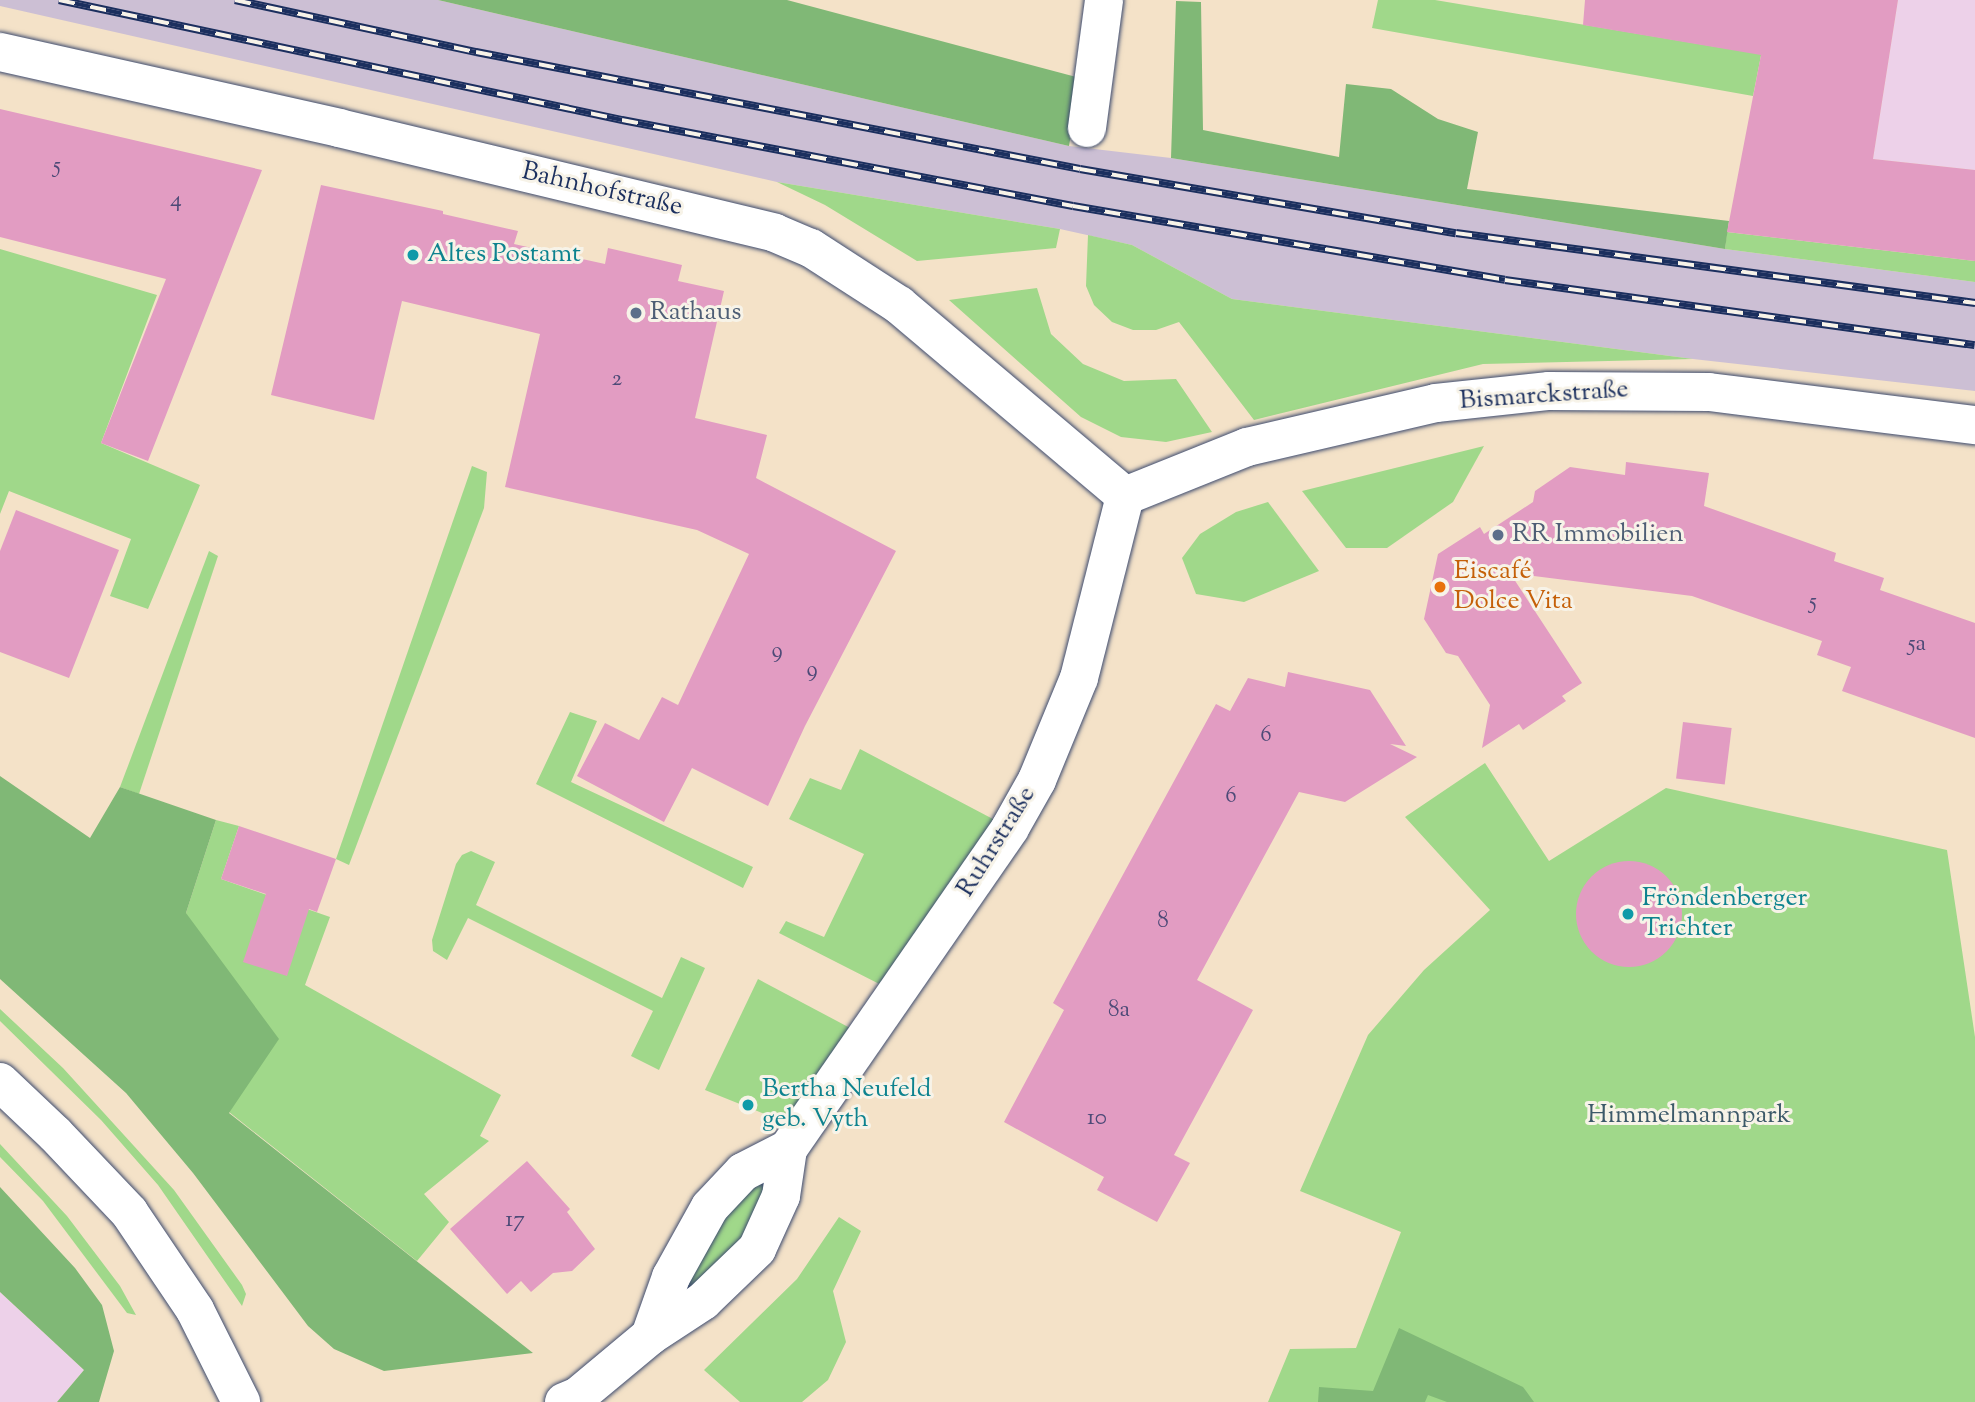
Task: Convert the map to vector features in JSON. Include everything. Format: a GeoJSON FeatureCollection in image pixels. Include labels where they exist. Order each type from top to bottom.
{"type":"FeatureCollection","features":[{"type":"Feature","properties":{"kind":"street"},"geometry":{"type":"LineString","coordinates":[[1087,128],[1104,0]]}},
{"type":"Feature","properties":{"kind":"street","name":"Bahnhofstraße"},"geometry":{"type":"LineString","coordinates":[[0,52],[352,131],[775,233],[811,248],[899,305],[1125,496]]}},
{"type":"Feature","properties":{"kind":"street","name":"Bismarckstraße"},"geometry":{"type":"LineString","coordinates":[[1125,496],[1247,447],[1436,403],[1549,391],[1709,392],[1975,425]]}},
{"type":"Feature","properties":{"kind":"street","name":"Ruhrstraße"},"geometry":{"type":"LineString","coordinates":[[564,1402],[578,1396],[649,1336],[703,1301],[757,1249],[781,1196],[788,1149],[1010,828],[1037,780],[1079,678],[1125,496]]}},
{"type":"Feature","properties":{"kind":"street"},"geometry":{"type":"LineString","coordinates":[[0,1082],[55,1134],[129,1212],[195,1310],[241,1402]]}},
{"type":"Feature","properties":{"kind":"street","name":"Ruhrstraße"},"geometry":{"type":"LineString","coordinates":[[649,1336],[671,1277],[710,1207],[743,1172],[788,1149]]}},
{"type":"Feature","properties":{"kind":"shaded area"},"geometry":{"type":"Polygon","coordinates":[[[0,0],[438,0],[1069,146],[1171,158],[1725,249],[1975,282],[1975,391],[1693,359],[1232,299],[1132,245],[1060,229],[777,182],[0,6],[0,0]]]}},
{"type":"Feature","properties":{"kind":"shaded area"},"geometry":{"type":"Polygon","coordinates":[[[1898,0],[1975,0],[1975,170],[1873,159],[1898,0]]]}},
{"type":"Feature","properties":{"kind":"shaded area"},"geometry":{"type":"Polygon","coordinates":[[[0,1292],[84,1370],[57,1402],[0,1402],[0,1292]]]}},
{"type":"Feature","properties":{"kind":"green space"},"geometry":{"type":"Polygon","coordinates":[[[438,0],[787,0],[1080,78],[1069,146],[438,0]]]}},
{"type":"Feature","properties":{"kind":"green space"},"geometry":{"type":"Polygon","coordinates":[[[1378,0],[1435,0],[1723,48],[1772,0],[1753,96],[1372,28],[1378,0]]]}},
{"type":"Feature","properties":{"kind":"green space"},"geometry":{"type":"Polygon","coordinates":[[[1176,1],[1201,2],[1203,130],[1339,157],[1346,84],[1391,89],[1438,119],[1478,132],[1467,189],[1729,221],[1725,249],[1171,158],[1176,1]]]}},
{"type":"Feature","properties":{"kind":"green space"},"geometry":{"type":"Polygon","coordinates":[[[777,182],[1060,229],[1056,248],[917,261],[825,205],[777,182]]]}},
{"type":"Feature","properties":{"kind":"green space"},"geometry":{"type":"Polygon","coordinates":[[[1727,232],[1975,261],[1975,282],[1725,249],[1727,232]]]}},
{"type":"Feature","properties":{"kind":"green space"},"geometry":{"type":"Polygon","coordinates":[[[1088,235],[1132,245],[1232,299],[1693,359],[1483,364],[1254,420],[1179,322],[1156,330],[1133,330],[1112,322],[1094,305],[1086,286],[1088,235]]]}},
{"type":"Feature","properties":{"kind":"green space"},"geometry":{"type":"Polygon","coordinates":[[[0,249],[157,295],[101,443],[200,485],[148,609],[110,596],[131,539],[9,491],[0,514],[0,249]]]}},
{"type":"Feature","properties":{"kind":"green space"},"geometry":{"type":"Polygon","coordinates":[[[1037,288],[1051,334],[1083,364],[1124,381],[1176,379],[1212,432],[1166,442],[1121,437],[1081,417],[949,300],[1037,288]]]}},
{"type":"Feature","properties":{"kind":"green space"},"geometry":{"type":"Polygon","coordinates":[[[1484,446],[1453,502],[1387,548],[1346,548],[1302,491],[1484,446]]]}},
{"type":"Feature","properties":{"kind":"green space"},"geometry":{"type":"Polygon","coordinates":[[[472,466],[487,472],[484,508],[349,865],[336,859],[472,466]]]}},
{"type":"Feature","properties":{"kind":"green space"},"geometry":{"type":"Polygon","coordinates":[[[1268,502],[1319,571],[1244,602],[1196,594],[1182,558],[1200,534],[1236,512],[1268,502]]]}},
{"type":"Feature","properties":{"kind":"green space"},"geometry":{"type":"Polygon","coordinates":[[[209,551],[218,556],[139,794],[120,787],[209,551]]]}},
{"type":"Feature","properties":{"kind":"green space"},"geometry":{"type":"Polygon","coordinates":[[[570,712],[597,721],[571,782],[753,867],[743,888],[536,784],[570,712]]]}},
{"type":"Feature","properties":{"kind":"green space"},"geometry":{"type":"Polygon","coordinates":[[[860,749],[1010,828],[897,993],[779,933],[786,921],[824,937],[864,854],[789,819],[810,778],[841,790],[860,749]]]}},
{"type":"Feature","properties":{"kind":"green space","name":"Himmelmannpark"},"geometry":{"type":"Polygon","coordinates":[[[1485,763],[1549,861],[1666,788],[1947,850],[1975,1037],[1975,1402],[1268,1402],[1290,1349],[1356,1348],[1401,1232],[1300,1191],[1368,1035],[1424,970],[1490,910],[1405,817],[1485,763]]]}},
{"type":"Feature","properties":{"kind":"green space"},"geometry":{"type":"Polygon","coordinates":[[[0,776],[90,838],[120,787],[216,820],[186,913],[279,1039],[229,1113],[533,1353],[384,1371],[334,1349],[308,1326],[193,1173],[126,1093],[0,979],[0,776]]]}},
{"type":"Feature","properties":{"kind":"green space"},"geometry":{"type":"Polygon","coordinates":[[[216,820],[239,826],[221,879],[330,917],[305,985],[501,1095],[480,1136],[489,1141],[424,1194],[449,1222],[417,1261],[229,1112],[186,913],[216,820]]]}},
{"type":"Feature","properties":{"kind":"green space"},"geometry":{"type":"Polygon","coordinates":[[[471,851],[495,862],[476,905],[662,998],[681,957],[705,968],[659,1070],[631,1056],[653,1011],[468,918],[447,960],[433,951],[432,940],[456,864],[462,855],[471,851]]]}},
{"type":"Feature","properties":{"kind":"green space"},"geometry":{"type":"Polygon","coordinates":[[[758,979],[867,1037],[802,1129],[705,1090],[758,979]]]}},
{"type":"Feature","properties":{"kind":"green space"},"geometry":{"type":"Polygon","coordinates":[[[0,1009],[63,1068],[174,1190],[242,1285],[246,1294],[242,1306],[158,1185],[101,1120],[0,1021],[0,1009]]]}},
{"type":"Feature","properties":{"kind":"green space"},"geometry":{"type":"Polygon","coordinates":[[[0,1144],[67,1216],[120,1286],[136,1315],[127,1313],[43,1201],[0,1157],[0,1144]]]}},
{"type":"Feature","properties":{"kind":"green space"},"geometry":{"type":"Polygon","coordinates":[[[788,1149],[781,1196],[703,1301],[671,1277],[788,1149]]]}},
{"type":"Feature","properties":{"kind":"green space"},"geometry":{"type":"Polygon","coordinates":[[[0,1187],[75,1268],[102,1305],[114,1351],[99,1402],[57,1402],[84,1370],[0,1292],[0,1187]]]}},
{"type":"Feature","properties":{"kind":"green space"},"geometry":{"type":"Polygon","coordinates":[[[839,1217],[861,1231],[833,1291],[846,1342],[828,1380],[802,1402],[740,1402],[704,1370],[797,1279],[839,1217]]]}},
{"type":"Feature","properties":{"kind":"green space"},"geometry":{"type":"Polygon","coordinates":[[[1399,1328],[1523,1387],[1534,1402],[1447,1402],[1428,1395],[1425,1402],[1318,1402],[1319,1387],[1373,1391],[1399,1328]]]}},
{"type":"Feature","properties":{"kind":"building"},"geometry":{"type":"Polygon","coordinates":[[[1585,0],[1898,0],[1873,159],[1975,170],[1975,261],[1727,232],[1761,55],[1583,25],[1585,0]]]}},
{"type":"Feature","properties":{"kind":"building"},"geometry":{"type":"Polygon","coordinates":[[[0,109],[262,170],[148,461],[101,443],[166,279],[0,237],[0,109]]]}},
{"type":"Feature","properties":{"kind":"building"},"geometry":{"type":"Polygon","coordinates":[[[321,185],[443,211],[443,214],[518,231],[514,244],[605,264],[608,248],[682,265],[678,281],[724,291],[695,418],[767,435],[756,478],[896,551],[805,726],[768,806],[692,768],[664,822],[577,776],[605,723],[639,740],[662,697],[678,705],[749,554],[697,530],[505,487],[540,334],[402,301],[374,420],[271,395],[321,185]]]}},
{"type":"Feature","properties":{"kind":"building"},"geometry":{"type":"Polygon","coordinates":[[[1626,462],[1709,473],[1704,506],[1836,553],[1834,561],[1884,578],[1880,590],[1975,623],[1975,738],[1842,691],[1851,667],[1817,655],[1822,641],[1692,596],[1510,573],[1582,683],[1562,696],[1566,701],[1523,730],[1519,724],[1482,748],[1490,705],[1458,656],[1446,653],[1424,619],[1438,554],[1480,527],[1484,534],[1533,502],[1535,491],[1570,467],[1625,475],[1626,462]]]}},
{"type":"Feature","properties":{"kind":"building"},"geometry":{"type":"Polygon","coordinates":[[[16,510],[119,550],[69,678],[0,652],[0,551],[16,510]]]}},
{"type":"Feature","properties":{"kind":"building"},"geometry":{"type":"Polygon","coordinates":[[[1288,672],[1370,690],[1406,746],[1390,744],[1417,757],[1345,802],[1299,792],[1197,980],[1253,1010],[1174,1155],[1190,1163],[1157,1222],[1097,1190],[1104,1177],[1004,1122],[1064,1010],[1053,1003],[1216,704],[1230,711],[1248,678],[1285,687],[1288,672]]]}},
{"type":"Feature","properties":{"kind":"building"},"geometry":{"type":"Polygon","coordinates":[[[1683,722],[1732,728],[1725,785],[1676,779],[1683,722]]]}},
{"type":"Feature","properties":{"kind":"building"},"geometry":{"type":"Polygon","coordinates":[[[239,826],[336,859],[317,912],[309,909],[287,976],[243,962],[266,894],[221,879],[239,826]]]}},
{"type":"Feature","properties":{"kind":"building"},"geometry":{"type":"Polygon","coordinates":[[[1629,861],[1649,865],[1667,876],[1678,894],[1682,914],[1678,934],[1667,952],[1649,963],[1629,967],[1609,963],[1591,952],[1580,934],[1576,914],[1580,894],[1591,876],[1609,865],[1629,861]]]}},
{"type":"Feature","properties":{"kind":"building"},"geometry":{"type":"Polygon","coordinates":[[[527,1161],[570,1209],[567,1212],[595,1249],[572,1271],[553,1273],[531,1292],[521,1281],[507,1294],[450,1229],[527,1161]]]}},
{"type":"Feature","properties":{"kind":"railway"},"geometry":{"type":"LineString","coordinates":[[59,0],[622,120],[1073,206],[1505,280],[1975,345]]}},
{"type":"Feature","properties":{"kind":"railway"},"geometry":{"type":"LineString","coordinates":[[235,0],[476,52],[1080,169],[1456,233],[1975,303]]}},
{"type":"Feature","properties":{"kind":"place","name":"Altes Postamt"},"geometry":{"type":"Point","coordinates":[413,255]}},
{"type":"Feature","properties":{"kind":"place","name":"Rathaus"},"geometry":{"type":"Point","coordinates":[636,313]}},
{"type":"Feature","properties":{"kind":"place","name":"RR Immobilien"},"geometry":{"type":"Point","coordinates":[1498,535]}},
{"type":"Feature","properties":{"kind":"place","name":"Eiscafé Dolce Vita"},"geometry":{"type":"Point","coordinates":[1440,587]}},
{"type":"Feature","properties":{"kind":"place","name":"Fröndenberger Trichter"},"geometry":{"type":"Point","coordinates":[1628,914]}},
{"type":"Feature","properties":{"kind":"place","name":"Bertha Neufeld geb. Vyth"},"geometry":{"type":"Point","coordinates":[748,1105]}}]}
